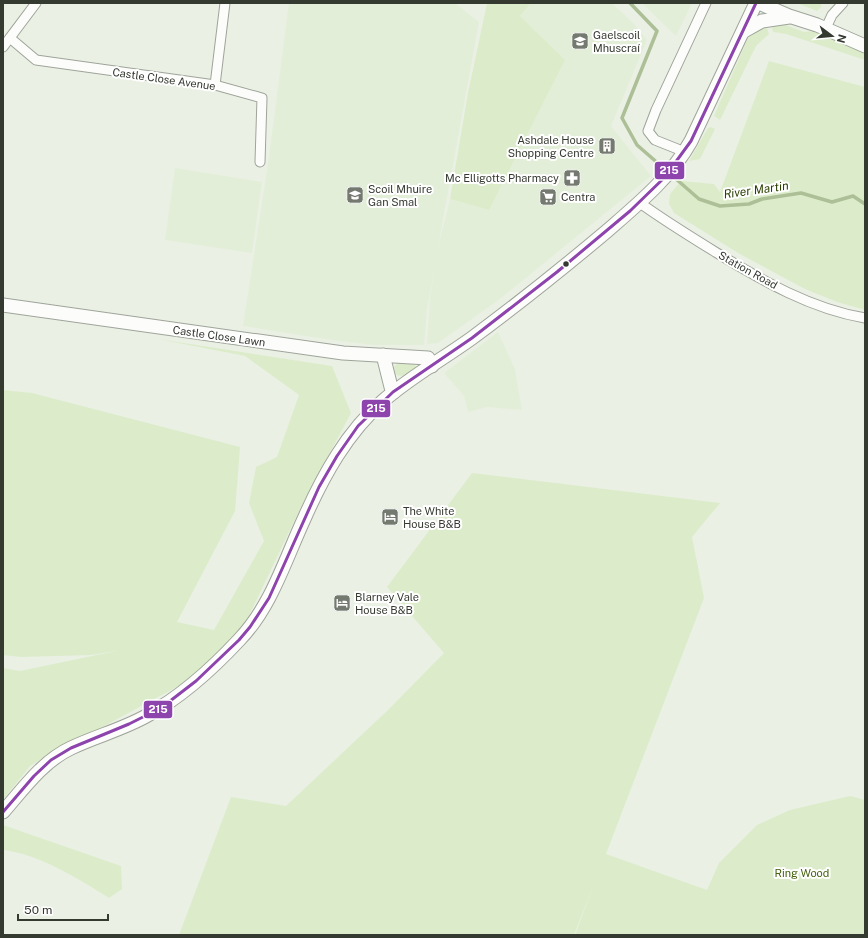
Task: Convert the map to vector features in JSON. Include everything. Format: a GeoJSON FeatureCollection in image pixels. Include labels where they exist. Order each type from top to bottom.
{"type":"FeatureCollection","features":[{"type":"Feature","properties":{"kind":"main road"},"geometry":{"type":"LineString","coordinates":[[3,812],[34,776],[50,761],[68,749],[148,715],[190,687],[240,640],[254,624],[280,576],[304,517],[337,454],[360,422],[394,392],[545,283],[640,203],[685,152],[700,126],[758,3],[821,27],[865,46]]}},
{"type":"Feature","properties":{"kind":"main road"},"geometry":{"type":"LineString","coordinates":[[784,3],[821,27]]}},
{"type":"Feature","properties":{"kind":"main road"},"geometry":{"type":"LineString","coordinates":[[744,31],[762,21],[789,16]]}},
{"type":"Feature","properties":{"kind":"main road","name":"Castle Close Lawn"},"geometry":{"type":"LineString","coordinates":[[3,305],[342,353],[428,358],[432,366]]}},
{"type":"Feature","properties":{"kind":"main road"},"geometry":{"type":"LineString","coordinates":[[383,355],[394,392]]}},
{"type":"Feature","properties":{"kind":"street"},"geometry":{"type":"LineString","coordinates":[[3,47],[36,3]]}},
{"type":"Feature","properties":{"kind":"street"},"geometry":{"type":"LineString","coordinates":[[215,85],[225,3]]}},
{"type":"Feature","properties":{"kind":"street"},"geometry":{"type":"LineString","coordinates":[[685,152],[655,140],[648,131],[706,3]]}},
{"type":"Feature","properties":{"kind":"street"},"geometry":{"type":"LineString","coordinates":[[821,27],[843,3]]}},
{"type":"Feature","properties":{"kind":"street","name":"Castle Close Avenue"},"geometry":{"type":"LineString","coordinates":[[10,38],[36,60],[215,85],[262,98],[260,162]]}},
{"type":"Feature","properties":{"kind":"street","name":"Station Road"},"geometry":{"type":"LineString","coordinates":[[640,203],[674,227],[770,283],[808,302],[846,315],[865,318]]}},
{"type":"Feature","properties":{"kind":"shaded area","name":"Scoil Mhuire Gan Smal"},"geometry":{"type":"Polygon","coordinates":[[[289,3],[455,3],[479,22],[438,247],[450,199],[489,210],[520,16],[531,3],[612,3],[632,22],[647,40],[611,126],[651,176],[500,299],[438,343],[427,344],[430,297],[436,263],[427,309],[424,345],[373,345],[243,326],[269,157],[289,3]]]}},
{"type":"Feature","properties":{"kind":"shaded area"},"geometry":{"type":"Polygon","coordinates":[[[642,3],[692,3],[676,36],[642,3]]]}},
{"type":"Feature","properties":{"kind":"shaded area"},"geometry":{"type":"Polygon","coordinates":[[[175,168],[262,182],[252,253],[165,240],[175,168]]]}},
{"type":"Feature","properties":{"kind":"shaded area"},"geometry":{"type":"Polygon","coordinates":[[[498,332],[515,369],[522,410],[487,407],[468,412],[464,396],[444,373],[498,332]]]}},
{"type":"Feature","properties":{"kind":"green space"},"geometry":{"type":"Polygon","coordinates":[[[487,3],[531,3],[520,16],[565,60],[489,210],[450,199],[468,93],[487,3]]]}},
{"type":"Feature","properties":{"kind":"green space"},"geometry":{"type":"Polygon","coordinates":[[[797,3],[821,3],[821,7],[817,11],[797,3]]]}},
{"type":"Feature","properties":{"kind":"green space"},"geometry":{"type":"Polygon","coordinates":[[[771,24],[783,24],[804,32],[815,31],[865,52],[865,60],[786,34],[773,32],[771,24]]]}},
{"type":"Feature","properties":{"kind":"green space"},"geometry":{"type":"Polygon","coordinates":[[[766,25],[769,34],[756,46],[720,120],[714,116],[748,38],[766,25]]]}},
{"type":"Feature","properties":{"kind":"green space"},"geometry":{"type":"Polygon","coordinates":[[[769,61],[865,87],[865,310],[837,302],[805,289],[738,253],[674,213],[669,204],[670,194],[681,181],[714,184],[720,192],[769,61]]]}},
{"type":"Feature","properties":{"kind":"green space"},"geometry":{"type":"Polygon","coordinates":[[[711,127],[715,129],[700,159],[689,161],[708,128],[711,127]]]}},
{"type":"Feature","properties":{"kind":"green space"},"geometry":{"type":"Polygon","coordinates":[[[158,339],[332,366],[351,413],[301,507],[245,624],[229,643],[184,683],[95,731],[66,744],[30,766],[3,800],[3,668],[20,671],[116,651],[91,655],[21,657],[3,655],[3,390],[32,393],[240,447],[235,511],[177,622],[214,630],[264,541],[249,503],[256,467],[277,457],[299,395],[245,356],[158,339]]]}},
{"type":"Feature","properties":{"kind":"green space"},"geometry":{"type":"Polygon","coordinates":[[[399,362],[413,363],[416,367],[406,375],[401,376],[395,374],[394,367],[399,362]]]}},
{"type":"Feature","properties":{"kind":"green space","name":"Ring Wood"},"geometry":{"type":"Polygon","coordinates":[[[472,473],[720,503],[692,537],[704,598],[606,854],[707,890],[719,863],[757,825],[790,810],[850,796],[865,800],[865,935],[575,935],[594,884],[574,935],[179,935],[231,797],[286,806],[388,710],[444,653],[387,587],[472,473]]]}},
{"type":"Feature","properties":{"kind":"green space"},"geometry":{"type":"Polygon","coordinates":[[[3,825],[121,866],[122,889],[109,898],[58,868],[17,852],[3,850],[3,825]]]}},
{"type":"Feature","properties":{"kind":"waterway","name":"River Martin"},"geometry":{"type":"LineString","coordinates":[[630,3],[657,31],[622,118],[637,145],[699,199],[720,206],[749,204],[762,199],[801,193],[832,202],[853,196],[865,204]]}},
{"type":"Feature","properties":{"kind":"transit line","name":"215"},"geometry":{"type":"LineString","coordinates":[[3,812],[34,776],[51,760],[71,748],[129,724],[161,708],[196,681],[239,640],[250,627],[269,598],[319,487],[337,456],[358,426],[393,392],[472,338],[557,272],[630,211],[664,178],[691,141],[756,3]]}},
{"type":"Feature","properties":{"kind":"place","name":"Gaelscoil Mhuscraí"},"geometry":{"type":"Point","coordinates":[580,41]}},
{"type":"Feature","properties":{"kind":"place","name":"Ashdale House Shopping Centre"},"geometry":{"type":"Point","coordinates":[607,146]}},
{"type":"Feature","properties":{"kind":"place","name":"Mc Elligotts Pharmacy"},"geometry":{"type":"Point","coordinates":[572,178]}},
{"type":"Feature","properties":{"kind":"place","name":"Scoil Mhuire Gan Smal"},"geometry":{"type":"Point","coordinates":[355,195]}},
{"type":"Feature","properties":{"kind":"place","name":"Centra"},"geometry":{"type":"Point","coordinates":[548,197]}},
{"type":"Feature","properties":{"kind":"place","name":"The White House B&B"},"geometry":{"type":"Point","coordinates":[390,517]}},
{"type":"Feature","properties":{"kind":"place","name":"Blarney Vale House B&B"},"geometry":{"type":"Point","coordinates":[342,603]}}]}
